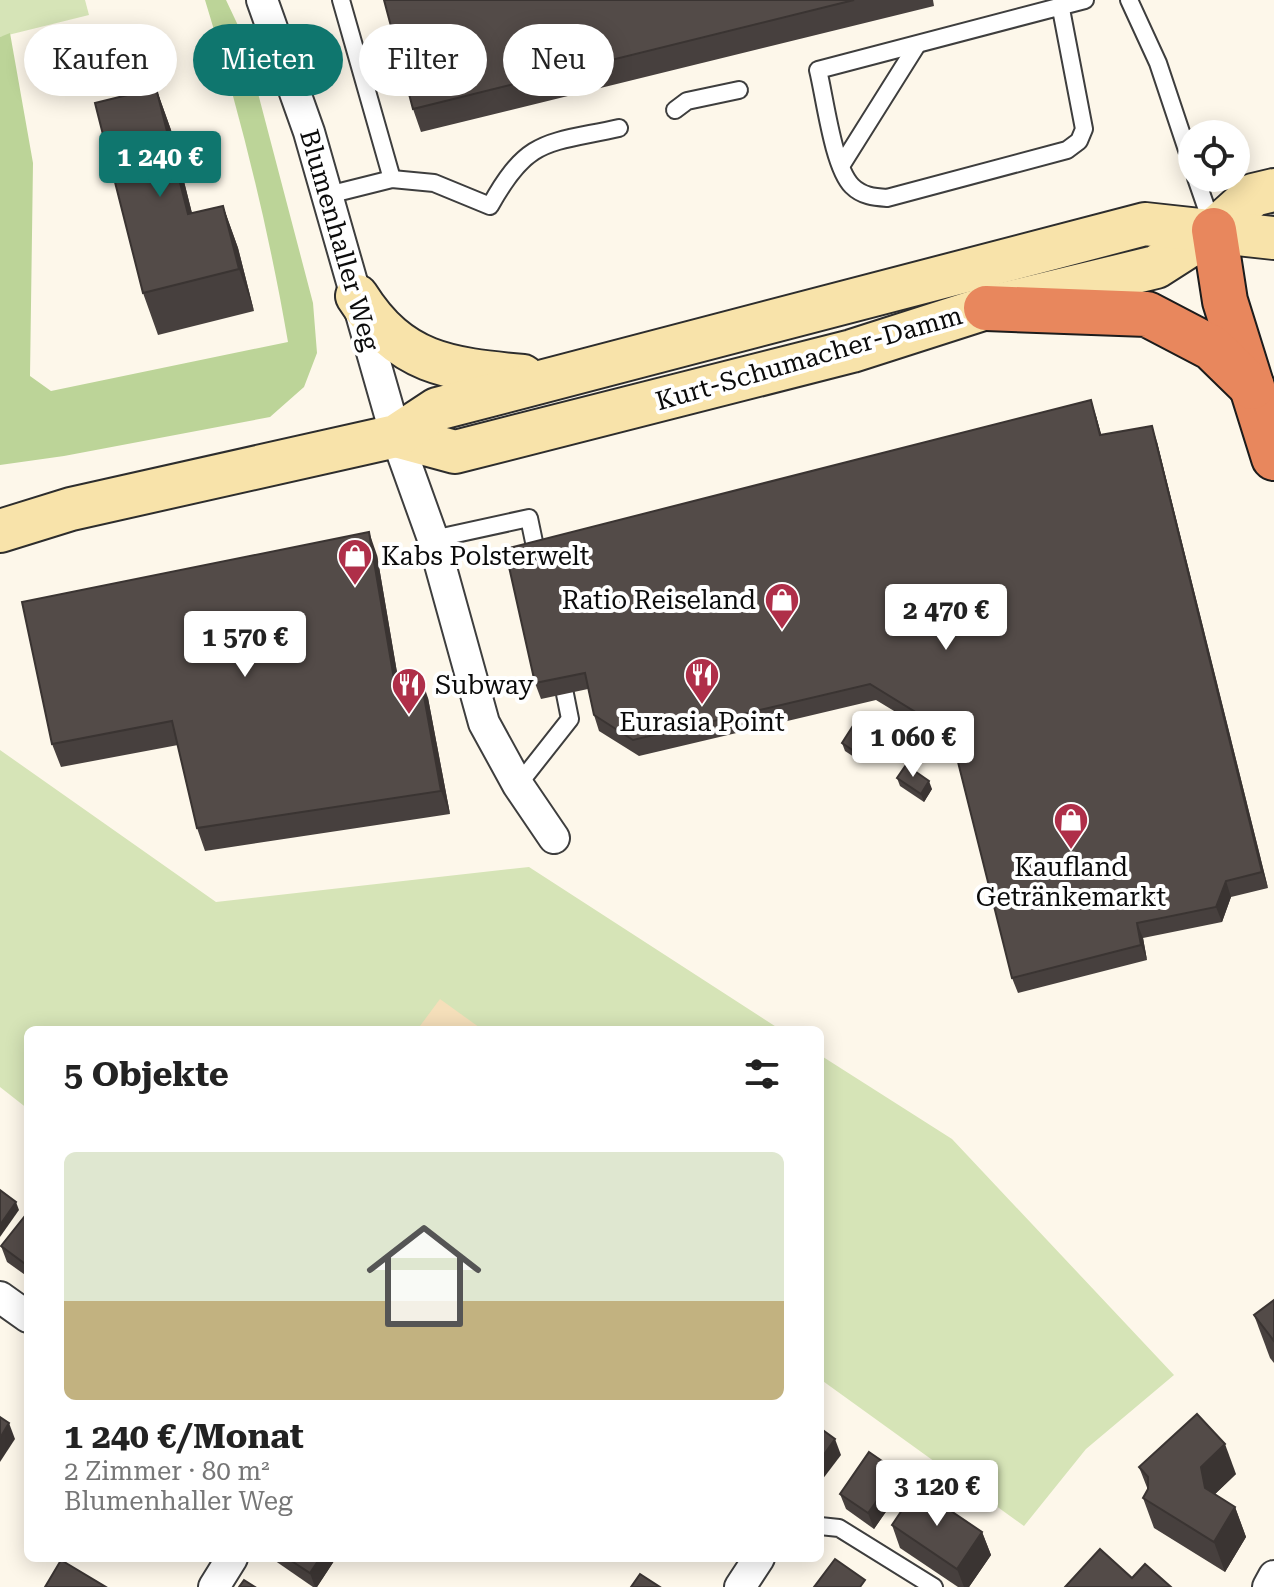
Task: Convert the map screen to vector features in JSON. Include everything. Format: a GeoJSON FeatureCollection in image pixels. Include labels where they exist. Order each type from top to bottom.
{"type":"FeatureCollection","features":[{"type":"Feature","properties":{"kind":"highway"},"geometry":{"type":"LineString","coordinates":[[1214,230],[1225,301],[1274,458]]}},
{"type":"Feature","properties":{"kind":"highway"},"geometry":{"type":"LineString","coordinates":[[986,308],[1147,314],[1212,348],[1252,387]]}},
{"type":"Feature","properties":{"kind":"main road","name":"Kurt-Schumacher-Damm"},"geometry":{"type":"LineString","coordinates":[[396,436],[455,452],[852,351],[986,308],[1156,267],[1214,230],[1253,195],[1274,190]]}},
{"type":"Feature","properties":{"kind":"main road","name":"Kurt-Schumacher-Damm"},"geometry":{"type":"LineString","coordinates":[[0,531],[71,509],[396,436],[437,409],[1145,224],[1274,238]]}},
{"type":"Feature","properties":{"kind":"main road"},"geometry":{"type":"LineString","coordinates":[[357,296],[373,322],[394,343],[425,360],[461,370],[552,379]]}},
{"type":"Feature","properties":{"kind":"main road","name":"Kurt-Schumacher-Damm"},"geometry":{"type":"LineString","coordinates":[[0,504],[71,509]]}},
{"type":"Feature","properties":{"kind":"street","name":"Blumenhaller Weg"},"geometry":{"type":"LineString","coordinates":[[262,0],[328,195],[396,436],[433,539],[484,723],[518,785],[554,838]]}},
{"type":"Feature","properties":{"kind":"street"},"geometry":{"type":"LineString","coordinates":[[0,1297],[24,1314]]}},
{"type":"Feature","properties":{"kind":"street"},"geometry":{"type":"LineString","coordinates":[[214,1587],[230,1562]]}},
{"type":"Feature","properties":{"kind":"street"},"geometry":{"type":"LineString","coordinates":[[740,1587],[756,1562]]}},
{"type":"Feature","properties":{"kind":"street"},"geometry":{"type":"LineString","coordinates":[[1268,1587],[1274,1576]]}},
{"type":"Feature","properties":{"kind":"lane"},"geometry":{"type":"LineString","coordinates":[[341,0],[392,179]]}},
{"type":"Feature","properties":{"kind":"lane"},"geometry":{"type":"LineString","coordinates":[[1129,0],[1158,63],[1178,123]]}},
{"type":"Feature","properties":{"kind":"lane"},"geometry":{"type":"LineString","coordinates":[[1061,9],[1084,129],[1079,141],[1067,150],[887,198],[868,196],[851,185],[841,166],[818,70],[1089,1]]}},
{"type":"Feature","properties":{"kind":"lane"},"geometry":{"type":"LineString","coordinates":[[841,166],[917,45]]}},
{"type":"Feature","properties":{"kind":"lane"},"geometry":{"type":"LineString","coordinates":[[675,110],[687,101],[739,90]]}},
{"type":"Feature","properties":{"kind":"lane"},"geometry":{"type":"LineString","coordinates":[[328,195],[392,179],[434,183],[490,206],[510,169],[526,154],[547,144],[619,128]]}},
{"type":"Feature","properties":{"kind":"lane"},"geometry":{"type":"LineString","coordinates":[[1201,192],[1214,230]]}},
{"type":"Feature","properties":{"kind":"lane"},"geometry":{"type":"LineString","coordinates":[[433,539],[529,518],[542,580]]}},
{"type":"Feature","properties":{"kind":"lane"},"geometry":{"type":"LineString","coordinates":[[518,785],[570,719],[558,657]]}},
{"type":"Feature","properties":{"kind":"lane"},"geometry":{"type":"LineString","coordinates":[[824,1526],[839,1528],[934,1587]]}},
{"type":"Feature","properties":{"kind":"green space"},"geometry":{"type":"Polygon","coordinates":[[[0,0],[85,0],[89,15],[53,24],[24,24],[24,31],[0,37],[0,0]]]}},
{"type":"Feature","properties":{"kind":"green space"},"geometry":{"type":"Polygon","coordinates":[[[205,0],[226,0],[237,24],[212,24],[205,0]]]}},
{"type":"Feature","properties":{"kind":"green space"},"geometry":{"type":"Polygon","coordinates":[[[10,33],[33,163],[30,376],[51,391],[288,342],[252,170],[233,96],[259,96],[313,303],[317,353],[304,387],[270,417],[0,465],[0,37],[10,33]]]}},
{"type":"Feature","properties":{"kind":"green space"},"geometry":{"type":"Polygon","coordinates":[[[0,750],[216,902],[529,867],[775,1026],[24,1026],[24,1106],[0,1087],[0,750]]]}},
{"type":"Feature","properties":{"kind":"green space"},"geometry":{"type":"Polygon","coordinates":[[[824,1058],[952,1139],[1174,1375],[1086,1449],[1024,1526],[824,1382],[824,1058]]]}},
{"type":"Feature","properties":{"kind":"sand"},"geometry":{"type":"Polygon","coordinates":[[[440,999],[477,1026],[420,1026],[440,999]]]}},
{"type":"Feature","properties":{"kind":"building"},"geometry":{"type":"Polygon","coordinates":[[[384,0],[854,0],[614,59],[614,24],[503,24],[503,87],[487,91],[487,24],[390,24],[384,0]]]}},
{"type":"Feature","properties":{"kind":"building"},"geometry":{"type":"Polygon","coordinates":[[[123,96],[158,96],[188,214],[223,206],[239,269],[143,293],[95,103],[123,96]]]}},
{"type":"Feature","properties":{"kind":"building"},"geometry":{"type":"Polygon","coordinates":[[[410,96],[466,96],[413,109],[410,96]]]}},
{"type":"Feature","properties":{"kind":"building"},"geometry":{"type":"Polygon","coordinates":[[[1091,400],[1100,435],[1152,426],[1262,872],[1226,881],[1216,907],[1137,923],[1141,945],[1012,978],[951,734],[870,684],[633,740],[594,715],[585,673],[535,683],[505,549],[1091,400]]]}},
{"type":"Feature","properties":{"kind":"building"},"geometry":{"type":"Polygon","coordinates":[[[369,532],[394,679],[420,674],[441,791],[197,828],[172,721],[52,744],[22,602],[369,532]]]}},
{"type":"Feature","properties":{"kind":"building"},"geometry":{"type":"Polygon","coordinates":[[[858,718],[873,728],[857,753],[842,743],[858,718]]]}},
{"type":"Feature","properties":{"kind":"building"},"geometry":{"type":"Polygon","coordinates":[[[906,765],[929,781],[921,794],[897,778],[906,765]]]}},
{"type":"Feature","properties":{"kind":"building"},"geometry":{"type":"Polygon","coordinates":[[[0,1190],[16,1202],[0,1225],[0,1190]]]}},
{"type":"Feature","properties":{"kind":"building"},"geometry":{"type":"Polygon","coordinates":[[[24,1217],[24,1263],[1,1246],[24,1217]]]}},
{"type":"Feature","properties":{"kind":"building"},"geometry":{"type":"Polygon","coordinates":[[[1274,1300],[1274,1341],[1254,1315],[1274,1300]]]}},
{"type":"Feature","properties":{"kind":"building"},"geometry":{"type":"Polygon","coordinates":[[[1197,1414],[1225,1444],[1201,1467],[1205,1488],[1235,1507],[1214,1542],[1143,1498],[1148,1489],[1148,1477],[1139,1467],[1197,1414]]]}},
{"type":"Feature","properties":{"kind":"building"},"geometry":{"type":"Polygon","coordinates":[[[0,1417],[9,1423],[0,1438],[0,1417]]]}},
{"type":"Feature","properties":{"kind":"building"},"geometry":{"type":"Polygon","coordinates":[[[824,1431],[835,1439],[824,1454],[824,1431]]]}},
{"type":"Feature","properties":{"kind":"building"},"geometry":{"type":"Polygon","coordinates":[[[869,1452],[898,1472],[868,1513],[840,1494],[869,1452]]]}},
{"type":"Feature","properties":{"kind":"building"},"geometry":{"type":"Polygon","coordinates":[[[917,1488],[982,1532],[957,1569],[892,1525],[917,1488]]]}},
{"type":"Feature","properties":{"kind":"building"},"geometry":{"type":"Polygon","coordinates":[[[1100,1549],[1132,1578],[1145,1564],[1171,1587],[1065,1587],[1100,1549]]]}},
{"type":"Feature","properties":{"kind":"building"},"geometry":{"type":"Polygon","coordinates":[[[835,1559],[865,1580],[860,1587],[814,1587],[835,1559]]]}},
{"type":"Feature","properties":{"kind":"building"},"geometry":{"type":"Polygon","coordinates":[[[60,1562],[64,1562],[106,1587],[45,1587],[60,1562]]]}},
{"type":"Feature","properties":{"kind":"building"},"geometry":{"type":"Polygon","coordinates":[[[293,1562],[317,1562],[310,1573],[293,1562]]]}},
{"type":"Feature","properties":{"kind":"building"},"geometry":{"type":"Polygon","coordinates":[[[640,1574],[660,1587],[631,1587],[640,1574]]]}},
{"type":"Feature","properties":{"kind":"building"},"geometry":{"type":"Polygon","coordinates":[[[244,1580],[255,1587],[239,1587],[244,1580]]]}},
{"type":"Feature","properties":{"kind":"place","name":"Kabs Polsterwelt"},"geometry":{"type":"Point","coordinates":[355,587]}},
{"type":"Feature","properties":{"kind":"place","name":"Ratio Reiseland"},"geometry":{"type":"Point","coordinates":[782,631]}},
{"type":"Feature","properties":{"kind":"place","name":"Eurasia Point"},"geometry":{"type":"Point","coordinates":[702,706]}},
{"type":"Feature","properties":{"kind":"place","name":"Subway"},"geometry":{"type":"Point","coordinates":[409,716]}},
{"type":"Feature","properties":{"kind":"place","name":"Kaufland Getränkemarkt"},"geometry":{"type":"Point","coordinates":[1071,851]}}]}
